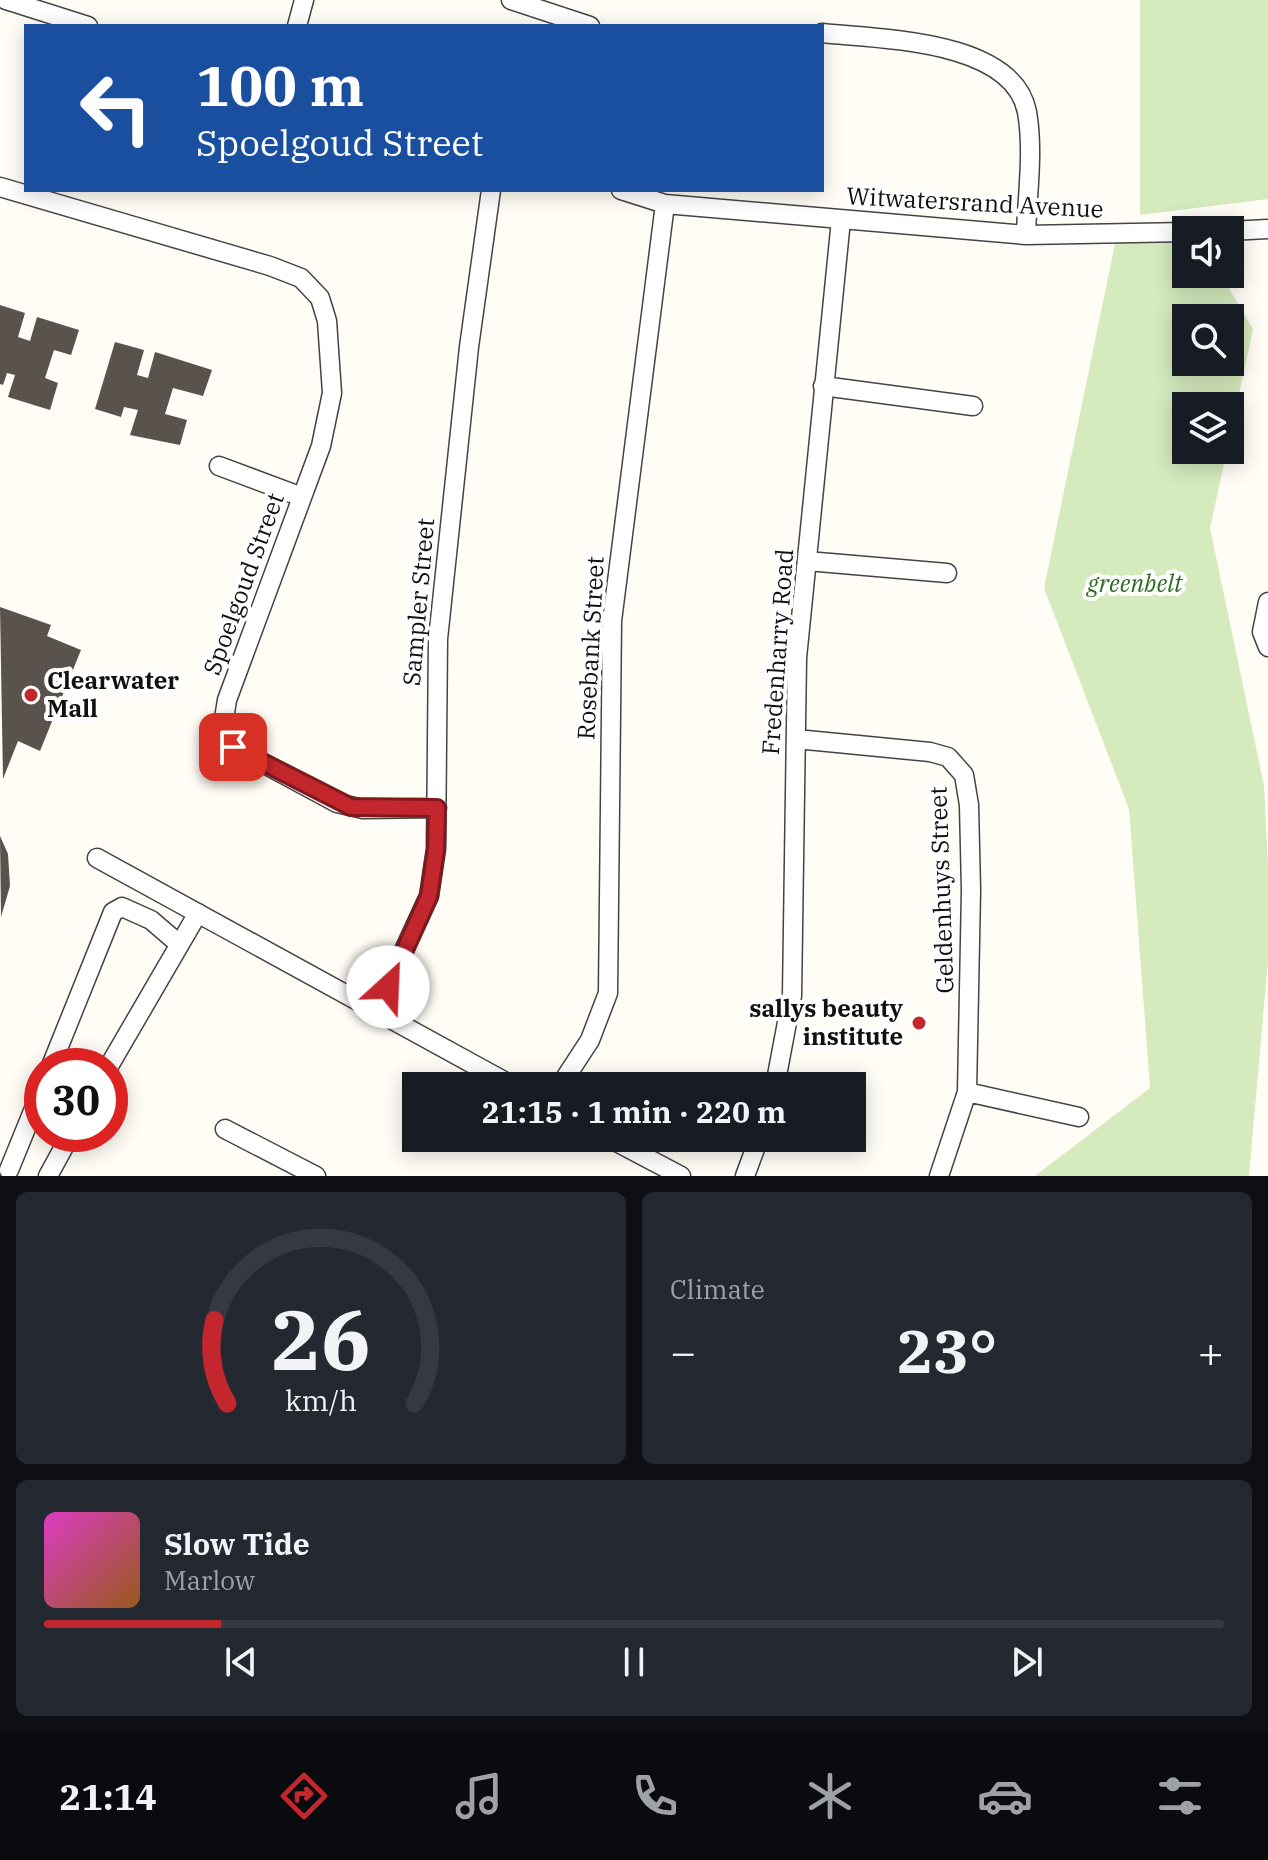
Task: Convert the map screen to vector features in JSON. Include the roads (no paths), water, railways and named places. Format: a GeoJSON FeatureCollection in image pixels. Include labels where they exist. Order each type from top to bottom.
{"type":"FeatureCollection","features":[{"type":"Feature","properties":{"kind":"street"},"geometry":{"type":"LineString","coordinates":[[6,0],[82,24]]}},
{"type":"Feature","properties":{"kind":"street"},"geometry":{"type":"LineString","coordinates":[[298,24],[304,0]]}},
{"type":"Feature","properties":{"kind":"street"},"geometry":{"type":"LineString","coordinates":[[511,0],[584,24]]}},
{"type":"Feature","properties":{"kind":"street"},"geometry":{"type":"LineString","coordinates":[[824,33],[939,46],[994,69],[1014,85],[1027,111],[1026,235]]}},
{"type":"Feature","properties":{"kind":"street","name":"Spoelgoud Street"},"geometry":{"type":"LineString","coordinates":[[0,187],[301,278],[320,298],[327,321],[333,372],[321,446],[227,700],[223,725],[233,747],[243,754],[337,803],[363,809],[437,808]]}},
{"type":"Feature","properties":{"kind":"street","name":"Sampler Street"},"geometry":{"type":"LineString","coordinates":[[377,1009],[429,896],[436,849],[438,639],[469,347],[491,192]]}},
{"type":"Feature","properties":{"kind":"street","name":"Witwatersrand Avenue"},"geometry":{"type":"LineString","coordinates":[[627,192],[665,204],[1026,235],[1172,232]]}},
{"type":"Feature","properties":{"kind":"street","name":"Rosebank Street"},"geometry":{"type":"LineString","coordinates":[[569,1072],[590,1040],[608,993],[612,621],[665,204]]}},
{"type":"Feature","properties":{"kind":"street","name":"Fredenharry Road"},"geometry":{"type":"LineString","coordinates":[[778,1072],[792,996],[797,658],[841,220]]}},
{"type":"Feature","properties":{"kind":"street"},"geometry":{"type":"LineString","coordinates":[[1244,230],[1268,229]]}},
{"type":"Feature","properties":{"kind":"street"},"geometry":{"type":"LineString","coordinates":[[823,386],[973,406]]}},
{"type":"Feature","properties":{"kind":"street"},"geometry":{"type":"LineString","coordinates":[[219,466],[302,497]]}},
{"type":"Feature","properties":{"kind":"street"},"geometry":{"type":"LineString","coordinates":[[807,561],[947,573]]}},
{"type":"Feature","properties":{"kind":"street"},"geometry":{"type":"LineString","coordinates":[[1268,602],[1262,632],[1268,647]]}},
{"type":"Feature","properties":{"kind":"street","name":"Geldenhuys Street"},"geometry":{"type":"LineString","coordinates":[[796,739],[930,752],[948,757],[964,775],[969,805],[971,890],[967,1092],[939,1176]]}},
{"type":"Feature","properties":{"kind":"street"},"geometry":{"type":"LineString","coordinates":[[97,858],[184,924]]}},
{"type":"Feature","properties":{"kind":"street"},"geometry":{"type":"LineString","coordinates":[[58,1048],[113,912],[122,907],[184,924],[377,1009],[488,1072]]}},
{"type":"Feature","properties":{"kind":"street"},"geometry":{"type":"LineString","coordinates":[[119,1048],[184,924]]}},
{"type":"Feature","properties":{"kind":"street"},"geometry":{"type":"LineString","coordinates":[[967,1092],[1079,1117]]}},
{"type":"Feature","properties":{"kind":"street"},"geometry":{"type":"LineString","coordinates":[[225,1129],[316,1176]]}},
{"type":"Feature","properties":{"kind":"street"},"geometry":{"type":"LineString","coordinates":[[9,1170],[24,1133]]}},
{"type":"Feature","properties":{"kind":"street"},"geometry":{"type":"LineString","coordinates":[[48,1176],[61,1152]]}},
{"type":"Feature","properties":{"kind":"street"},"geometry":{"type":"LineString","coordinates":[[636,1152],[681,1176]]}},
{"type":"Feature","properties":{"kind":"street"},"geometry":{"type":"LineString","coordinates":[[745,1176],[754,1152]]}},
{"type":"Feature","properties":{"kind":"place","name":"Clearwater Mall"},"geometry":{"type":"Point","coordinates":[31,695]}},
{"type":"Feature","properties":{"kind":"place","name":"sallys beauty institute"},"geometry":{"type":"Point","coordinates":[919,1023]}},
{"type":"Feature","properties":{"kind":"park label","name":"greenbelt"},"geometry":{"type":"Point","coordinates":[1135,584]}}]}
